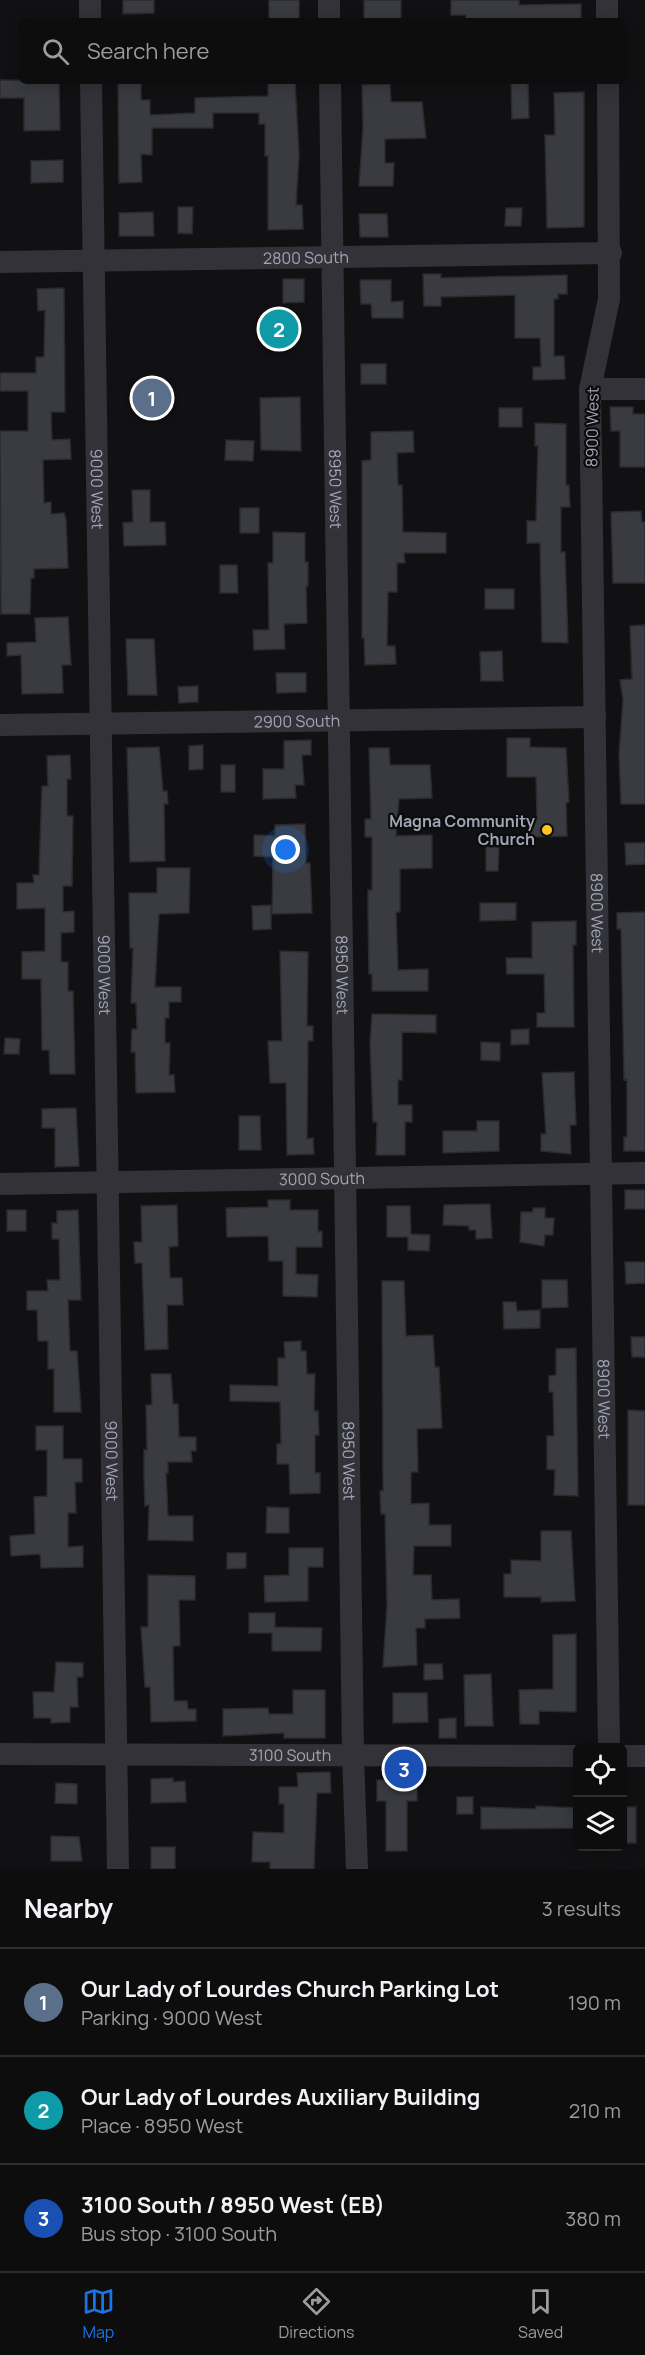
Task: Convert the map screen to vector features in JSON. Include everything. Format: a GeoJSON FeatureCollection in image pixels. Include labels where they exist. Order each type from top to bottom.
{"type":"FeatureCollection","features":[{"type":"Feature","properties":{"kind":"street"},"geometry":{"type":"LineString","coordinates":[[90,0],[90,18]]}},
{"type":"Feature","properties":{"kind":"street"},"geometry":{"type":"LineString","coordinates":[[329,0],[329,18]]}},
{"type":"Feature","properties":{"kind":"street"},"geometry":{"type":"LineString","coordinates":[[606,0],[607,18]]}},
{"type":"Feature","properties":{"kind":"street","name":"9000 West"},"geometry":{"type":"LineString","coordinates":[[91,84],[118,1869]]}},
{"type":"Feature","properties":{"kind":"street","name":"8950 West"},"geometry":{"type":"LineString","coordinates":[[330,84],[353,1754],[357,1869]]}},
{"type":"Feature","properties":{"kind":"street","name":"8900 West"},"geometry":{"type":"LineString","coordinates":[[608,84],[611,253],[609,299],[590,389],[609,1743]]}},
{"type":"Feature","properties":{"kind":"street","name":"2800 South"},"geometry":{"type":"LineString","coordinates":[[0,262],[611,253]]}},
{"type":"Feature","properties":{"kind":"street"},"geometry":{"type":"LineString","coordinates":[[590,389],[645,388]]}},
{"type":"Feature","properties":{"kind":"street","name":"2900 South"},"geometry":{"type":"LineString","coordinates":[[0,725],[595,717]]}},
{"type":"Feature","properties":{"kind":"street","name":"3000 South"},"geometry":{"type":"LineString","coordinates":[[0,1184],[601,1176],[645,1173]]}},
{"type":"Feature","properties":{"kind":"street","name":"3100 South"},"geometry":{"type":"LineString","coordinates":[[0,1754],[573,1756]]}},
{"type":"Feature","properties":{"kind":"street"},"geometry":{"type":"LineString","coordinates":[[627,1756],[645,1756]]}},
{"type":"Feature","properties":{"kind":"building"},"geometry":{"type":"Polygon","coordinates":[[[123,0],[154,0],[154,13],[123,14],[123,0]]]}},
{"type":"Feature","properties":{"kind":"building"},"geometry":{"type":"Polygon","coordinates":[[[269,0],[299,0],[299,18],[269,18],[269,0]]]}},
{"type":"Feature","properties":{"kind":"building"},"geometry":{"type":"Polygon","coordinates":[[[364,0],[401,0],[401,18],[364,18],[364,0]]]}},
{"type":"Feature","properties":{"kind":"building"},"geometry":{"type":"Polygon","coordinates":[[[451,0],[519,0],[519,5],[581,4],[581,18],[466,18],[466,15],[451,15],[451,0]]]}},
{"type":"Feature","properties":{"kind":"building"},"geometry":{"type":"Polygon","coordinates":[[[0,80],[18,80],[18,84],[59,84],[60,130],[24,131],[24,98],[0,98],[0,80]]]}},
{"type":"Feature","properties":{"kind":"building"},"geometry":{"type":"Polygon","coordinates":[[[118,84],[141,84],[141,100],[150,100],[150,115],[195,113],[195,98],[268,96],[268,84],[295,84],[299,155],[296,205],[302,205],[303,229],[268,230],[268,156],[265,156],[265,124],[259,124],[259,113],[213,113],[213,128],[152,128],[152,155],[141,154],[142,182],[119,183],[118,84]]]}},
{"type":"Feature","properties":{"kind":"building"},"geometry":{"type":"Polygon","coordinates":[[[390,84],[391,102],[422,102],[426,138],[385,139],[385,163],[394,163],[393,186],[359,186],[363,128],[362,85],[390,84]]]}},
{"type":"Feature","properties":{"kind":"building"},"geometry":{"type":"Polygon","coordinates":[[[511,84],[528,84],[529,118],[512,119],[511,84]]]}},
{"type":"Feature","properties":{"kind":"building"},"geometry":{"type":"Polygon","coordinates":[[[584,92],[584,227],[547,228],[545,135],[555,135],[554,93],[584,92]]]}},
{"type":"Feature","properties":{"kind":"building"},"geometry":{"type":"Polygon","coordinates":[[[63,160],[63,182],[31,183],[31,161],[63,160]]]}},
{"type":"Feature","properties":{"kind":"building"},"geometry":{"type":"Polygon","coordinates":[[[178,207],[193,207],[192,234],[178,233],[178,207]]]}},
{"type":"Feature","properties":{"kind":"building"},"geometry":{"type":"Polygon","coordinates":[[[506,208],[522,208],[521,226],[505,226],[506,208]]]}},
{"type":"Feature","properties":{"kind":"building"},"geometry":{"type":"Polygon","coordinates":[[[153,212],[154,236],[119,236],[119,213],[153,212]]]}},
{"type":"Feature","properties":{"kind":"building"},"geometry":{"type":"Polygon","coordinates":[[[359,214],[387,214],[388,237],[360,237],[359,214]]]}},
{"type":"Feature","properties":{"kind":"building"},"geometry":{"type":"Polygon","coordinates":[[[423,274],[441,274],[441,278],[567,275],[567,294],[558,294],[558,299],[554,299],[554,356],[564,356],[565,379],[533,380],[533,367],[541,367],[540,338],[515,338],[515,295],[441,297],[441,306],[424,306],[423,274]]]}},
{"type":"Feature","properties":{"kind":"building"},"geometry":{"type":"Polygon","coordinates":[[[283,279],[304,279],[304,302],[283,303],[283,279]]]}},
{"type":"Feature","properties":{"kind":"building"},"geometry":{"type":"Polygon","coordinates":[[[360,280],[391,280],[391,302],[403,301],[403,318],[372,318],[371,304],[361,304],[360,280]]]}},
{"type":"Feature","properties":{"kind":"building"},"geometry":{"type":"Polygon","coordinates":[[[64,288],[65,412],[51,412],[52,440],[70,439],[71,459],[43,460],[44,503],[51,502],[51,514],[64,513],[66,519],[68,568],[34,569],[34,578],[31,578],[30,614],[1,614],[0,431],[28,431],[28,391],[0,391],[0,373],[36,373],[36,357],[44,357],[45,310],[38,311],[37,289],[64,288]]]}},
{"type":"Feature","properties":{"kind":"building"},"geometry":{"type":"Polygon","coordinates":[[[361,364],[386,364],[386,384],[361,384],[361,364]]]}},
{"type":"Feature","properties":{"kind":"building"},"geometry":{"type":"Polygon","coordinates":[[[300,397],[301,451],[261,450],[260,398],[300,397]]]}},
{"type":"Feature","properties":{"kind":"building"},"geometry":{"type":"Polygon","coordinates":[[[610,407],[633,407],[633,414],[645,414],[645,467],[620,467],[620,431],[611,431],[610,407]]]}},
{"type":"Feature","properties":{"kind":"building"},"geometry":{"type":"Polygon","coordinates":[[[499,408],[522,408],[522,427],[499,427],[499,408]]]}},
{"type":"Feature","properties":{"kind":"building"},"geometry":{"type":"Polygon","coordinates":[[[535,423],[566,424],[566,485],[569,485],[570,507],[561,507],[561,552],[565,552],[568,643],[542,642],[540,543],[527,543],[527,521],[536,521],[538,446],[535,446],[535,423]]]}},
{"type":"Feature","properties":{"kind":"building"},"geometry":{"type":"Polygon","coordinates":[[[413,431],[414,452],[397,453],[398,485],[402,485],[403,532],[446,533],[446,553],[404,553],[405,563],[397,563],[397,592],[388,592],[387,646],[395,646],[396,664],[365,665],[364,638],[362,638],[362,461],[371,460],[371,432],[413,431]]]}},
{"type":"Feature","properties":{"kind":"building"},"geometry":{"type":"Polygon","coordinates":[[[226,440],[254,441],[253,461],[225,460],[226,440]]]}},
{"type":"Feature","properties":{"kind":"building"},"geometry":{"type":"Polygon","coordinates":[[[132,490],[150,490],[150,522],[165,522],[166,545],[124,546],[123,523],[133,522],[132,490]]]}},
{"type":"Feature","properties":{"kind":"building"},"geometry":{"type":"Polygon","coordinates":[[[240,508],[259,508],[259,533],[240,533],[240,508]]]}},
{"type":"Feature","properties":{"kind":"building"},"geometry":{"type":"Polygon","coordinates":[[[641,511],[642,522],[645,522],[645,583],[613,583],[611,512],[641,511]]]}},
{"type":"Feature","properties":{"kind":"building"},"geometry":{"type":"Polygon","coordinates":[[[273,532],[305,533],[305,562],[308,562],[307,623],[284,624],[285,649],[254,650],[253,630],[269,630],[268,563],[273,563],[273,532]]]}},
{"type":"Feature","properties":{"kind":"building"},"geometry":{"type":"Polygon","coordinates":[[[220,565],[237,565],[238,593],[220,593],[220,565]]]}},
{"type":"Feature","properties":{"kind":"building"},"geometry":{"type":"Polygon","coordinates":[[[485,589],[514,589],[514,609],[485,609],[485,589]]]}},
{"type":"Feature","properties":{"kind":"building"},"geometry":{"type":"Polygon","coordinates":[[[68,617],[71,665],[62,665],[63,693],[22,694],[21,655],[7,656],[7,643],[36,642],[35,618],[68,617]]]}},
{"type":"Feature","properties":{"kind":"building"},"geometry":{"type":"Polygon","coordinates":[[[645,625],[645,804],[621,804],[619,754],[623,700],[620,680],[632,679],[630,626],[645,625]]]}},
{"type":"Feature","properties":{"kind":"building"},"geometry":{"type":"Polygon","coordinates":[[[126,639],[154,639],[157,695],[128,695],[126,639]]]}},
{"type":"Feature","properties":{"kind":"building"},"geometry":{"type":"Polygon","coordinates":[[[502,651],[503,681],[481,681],[480,652],[502,651]]]}},
{"type":"Feature","properties":{"kind":"building"},"geometry":{"type":"Polygon","coordinates":[[[276,673],[306,673],[306,692],[277,693],[276,673]]]}},
{"type":"Feature","properties":{"kind":"building"},"geometry":{"type":"Polygon","coordinates":[[[198,686],[198,702],[179,703],[178,687],[198,686]]]}},
{"type":"Feature","properties":{"kind":"building"},"geometry":{"type":"Polygon","coordinates":[[[507,738],[530,738],[530,747],[566,748],[569,802],[566,803],[567,836],[530,837],[529,817],[537,817],[536,777],[507,777],[507,738]]]}},
{"type":"Feature","properties":{"kind":"building"},"geometry":{"type":"Polygon","coordinates":[[[311,740],[311,755],[302,755],[304,785],[295,785],[296,798],[263,799],[263,769],[284,769],[284,741],[311,740]]]}},
{"type":"Feature","properties":{"kind":"building"},"geometry":{"type":"Polygon","coordinates":[[[203,745],[203,769],[189,770],[189,746],[203,745]]]}},
{"type":"Feature","properties":{"kind":"building"},"geometry":{"type":"Polygon","coordinates":[[[159,747],[163,791],[167,791],[168,804],[164,804],[165,861],[130,862],[127,748],[159,747]]]}},
{"type":"Feature","properties":{"kind":"building"},"geometry":{"type":"Polygon","coordinates":[[[369,748],[389,748],[390,765],[430,765],[432,798],[399,799],[396,836],[432,835],[432,868],[400,869],[400,912],[396,912],[398,970],[428,969],[428,991],[372,991],[372,974],[369,974],[368,890],[372,890],[372,837],[365,837],[365,819],[371,819],[369,748]]]}},
{"type":"Feature","properties":{"kind":"building"},"geometry":{"type":"Polygon","coordinates":[[[70,755],[71,779],[67,779],[67,816],[73,816],[72,886],[63,886],[63,912],[74,911],[74,932],[61,933],[61,962],[68,962],[68,991],[73,991],[75,1074],[50,1074],[49,1050],[42,1050],[41,979],[22,979],[22,952],[45,951],[45,908],[17,909],[17,883],[34,883],[33,875],[39,875],[42,786],[48,786],[47,756],[70,755]]]}},
{"type":"Feature","properties":{"kind":"building"},"geometry":{"type":"Polygon","coordinates":[[[221,765],[235,765],[235,792],[221,792],[221,765]]]}},
{"type":"Feature","properties":{"kind":"building"},"geometry":{"type":"Polygon","coordinates":[[[305,824],[306,863],[310,863],[312,913],[272,914],[273,857],[254,856],[254,835],[275,836],[275,825],[305,824]]]}},
{"type":"Feature","properties":{"kind":"building"},"geometry":{"type":"Polygon","coordinates":[[[625,843],[645,843],[645,864],[626,865],[625,843]]]}},
{"type":"Feature","properties":{"kind":"building"},"geometry":{"type":"Polygon","coordinates":[[[486,847],[499,847],[498,871],[486,871],[486,847]]]}},
{"type":"Feature","properties":{"kind":"building"},"geometry":{"type":"Polygon","coordinates":[[[157,868],[190,868],[189,913],[159,914],[155,987],[181,987],[181,1002],[169,1002],[169,1018],[165,1018],[165,1043],[170,1043],[169,1075],[174,1075],[175,1092],[136,1093],[135,1052],[131,1052],[132,1029],[137,1029],[136,1003],[131,1003],[133,948],[130,948],[129,893],[157,893],[157,868]]]}},
{"type":"Feature","properties":{"kind":"building"},"geometry":{"type":"Polygon","coordinates":[[[480,903],[516,903],[516,920],[480,921],[480,903]]]}},
{"type":"Feature","properties":{"kind":"building"},"geometry":{"type":"Polygon","coordinates":[[[271,905],[271,929],[253,930],[252,906],[271,905]]]}},
{"type":"Feature","properties":{"kind":"building"},"geometry":{"type":"Polygon","coordinates":[[[645,912],[645,1151],[624,1151],[624,1137],[627,1137],[627,1079],[624,1080],[621,929],[617,929],[617,913],[645,912]]]}},
{"type":"Feature","properties":{"kind":"building"},"geometry":{"type":"Polygon","coordinates":[[[576,921],[576,945],[573,945],[574,1027],[537,1027],[537,1013],[545,1013],[544,974],[507,974],[506,958],[532,958],[532,922],[576,921]]]}},
{"type":"Feature","properties":{"kind":"building"},"geometry":{"type":"Polygon","coordinates":[[[280,951],[308,952],[307,1026],[313,1026],[313,1041],[308,1041],[307,1139],[313,1138],[314,1154],[287,1155],[286,1083],[270,1083],[268,1041],[282,1041],[280,951]]]}},
{"type":"Feature","properties":{"kind":"building"},"geometry":{"type":"Polygon","coordinates":[[[372,1014],[436,1015],[436,1033],[402,1032],[402,1080],[398,1080],[398,1105],[412,1105],[412,1122],[405,1122],[405,1155],[376,1155],[377,1122],[373,1122],[370,1044],[372,1014]]]}},
{"type":"Feature","properties":{"kind":"building"},"geometry":{"type":"Polygon","coordinates":[[[529,1029],[529,1044],[511,1045],[511,1030],[529,1029]]]}},
{"type":"Feature","properties":{"kind":"building"},"geometry":{"type":"Polygon","coordinates":[[[5,1038],[20,1039],[19,1054],[4,1054],[5,1038]]]}},
{"type":"Feature","properties":{"kind":"building"},"geometry":{"type":"Polygon","coordinates":[[[481,1042],[500,1043],[500,1061],[481,1060],[481,1042]]]}},
{"type":"Feature","properties":{"kind":"building"},"geometry":{"type":"Polygon","coordinates":[[[574,1072],[576,1125],[570,1125],[571,1154],[541,1151],[541,1134],[546,1134],[542,1073],[574,1072]]]}},
{"type":"Feature","properties":{"kind":"building"},"geometry":{"type":"Polygon","coordinates":[[[76,1108],[79,1166],[55,1167],[55,1128],[42,1128],[42,1109],[76,1108]]]}},
{"type":"Feature","properties":{"kind":"building"},"geometry":{"type":"Polygon","coordinates":[[[239,1116],[260,1116],[261,1150],[239,1150],[239,1116]]]}},
{"type":"Feature","properties":{"kind":"building"},"geometry":{"type":"Polygon","coordinates":[[[477,1121],[499,1121],[499,1151],[443,1153],[443,1131],[477,1131],[477,1121]]]}},
{"type":"Feature","properties":{"kind":"building"},"geometry":{"type":"Polygon","coordinates":[[[625,1190],[645,1190],[645,1209],[625,1209],[625,1190]]]}},
{"type":"Feature","properties":{"kind":"building"},"geometry":{"type":"Polygon","coordinates":[[[268,1200],[290,1200],[290,1210],[318,1210],[318,1232],[322,1231],[322,1247],[296,1247],[296,1274],[318,1275],[317,1297],[283,1296],[283,1261],[269,1261],[268,1236],[227,1237],[226,1208],[268,1207],[268,1200]]]}},
{"type":"Feature","properties":{"kind":"building"},"geometry":{"type":"Polygon","coordinates":[[[490,1204],[492,1238],[476,1239],[476,1230],[469,1230],[469,1226],[443,1225],[444,1205],[490,1204]]]}},
{"type":"Feature","properties":{"kind":"building"},"geometry":{"type":"Polygon","coordinates":[[[177,1205],[178,1246],[169,1247],[170,1278],[182,1278],[183,1305],[167,1305],[168,1349],[145,1350],[142,1263],[135,1263],[134,1242],[142,1242],[141,1206],[177,1205]]]}},
{"type":"Feature","properties":{"kind":"building"},"geometry":{"type":"Polygon","coordinates":[[[387,1206],[410,1206],[411,1234],[430,1235],[429,1251],[408,1250],[408,1237],[387,1237],[387,1206]]]}},
{"type":"Feature","properties":{"kind":"building"},"geometry":{"type":"Polygon","coordinates":[[[533,1208],[545,1208],[545,1218],[554,1218],[553,1235],[545,1235],[544,1246],[520,1242],[521,1212],[533,1212],[533,1208]]]}},
{"type":"Feature","properties":{"kind":"building"},"geometry":{"type":"Polygon","coordinates":[[[7,1210],[26,1210],[26,1231],[7,1231],[7,1210]]]}},
{"type":"Feature","properties":{"kind":"building"},"geometry":{"type":"Polygon","coordinates":[[[78,1210],[81,1300],[68,1300],[70,1351],[77,1351],[81,1412],[54,1412],[54,1369],[48,1369],[48,1341],[38,1341],[37,1310],[27,1310],[27,1291],[48,1291],[47,1280],[60,1280],[59,1239],[52,1239],[52,1223],[57,1223],[57,1211],[78,1210]]]}},
{"type":"Feature","properties":{"kind":"building"},"geometry":{"type":"Polygon","coordinates":[[[625,1262],[645,1262],[645,1283],[626,1284],[625,1262]]]}},
{"type":"Feature","properties":{"kind":"building"},"geometry":{"type":"Polygon","coordinates":[[[542,1280],[567,1280],[568,1307],[542,1308],[542,1280]]]}},
{"type":"Feature","properties":{"kind":"building"},"geometry":{"type":"Polygon","coordinates":[[[382,1281],[404,1281],[406,1336],[433,1335],[435,1367],[439,1367],[442,1428],[417,1429],[418,1472],[411,1472],[411,1504],[429,1503],[429,1525],[451,1525],[451,1546],[414,1546],[413,1575],[431,1575],[432,1600],[459,1599],[460,1618],[425,1619],[425,1628],[416,1628],[417,1665],[383,1667],[387,1605],[385,1514],[381,1514],[380,1491],[383,1491],[382,1281]]]}},
{"type":"Feature","properties":{"kind":"building"},"geometry":{"type":"Polygon","coordinates":[[[503,1302],[516,1302],[517,1311],[540,1310],[540,1328],[504,1329],[503,1302]]]}},
{"type":"Feature","properties":{"kind":"building"},"geometry":{"type":"Polygon","coordinates":[[[631,1337],[645,1337],[645,1357],[632,1357],[631,1337]]]}},
{"type":"Feature","properties":{"kind":"building"},"geometry":{"type":"Polygon","coordinates":[[[301,1341],[301,1351],[306,1351],[307,1374],[315,1374],[314,1411],[318,1411],[319,1435],[315,1435],[315,1473],[320,1473],[320,1493],[290,1494],[289,1464],[277,1464],[277,1444],[281,1444],[280,1402],[230,1401],[230,1385],[278,1386],[278,1358],[285,1358],[284,1342],[301,1341]]]}},
{"type":"Feature","properties":{"kind":"building"},"geometry":{"type":"Polygon","coordinates":[[[576,1348],[578,1496],[554,1495],[555,1470],[547,1469],[547,1436],[554,1436],[553,1392],[549,1392],[549,1376],[556,1375],[556,1349],[576,1348]]]}},
{"type":"Feature","properties":{"kind":"building"},"geometry":{"type":"Polygon","coordinates":[[[151,1374],[171,1374],[173,1404],[178,1404],[179,1437],[196,1437],[196,1451],[191,1451],[192,1462],[168,1462],[168,1473],[166,1473],[168,1516],[193,1516],[193,1541],[148,1540],[149,1505],[145,1506],[144,1450],[147,1450],[146,1405],[152,1405],[151,1374]]]}},
{"type":"Feature","properties":{"kind":"building"},"geometry":{"type":"Polygon","coordinates":[[[628,1410],[645,1411],[645,1505],[628,1505],[628,1410]]]}},
{"type":"Feature","properties":{"kind":"building"},"geometry":{"type":"Polygon","coordinates":[[[36,1426],[63,1426],[63,1459],[82,1459],[82,1482],[75,1482],[76,1513],[68,1513],[68,1547],[83,1546],[83,1567],[41,1568],[40,1554],[11,1556],[10,1536],[35,1534],[34,1497],[47,1496],[47,1450],[36,1450],[36,1426]]]}},
{"type":"Feature","properties":{"kind":"building"},"geometry":{"type":"Polygon","coordinates":[[[267,1507],[289,1508],[289,1533],[266,1533],[267,1507]]]}},
{"type":"Feature","properties":{"kind":"building"},"geometry":{"type":"Polygon","coordinates":[[[541,1531],[571,1531],[575,1601],[541,1602],[541,1597],[504,1597],[504,1574],[511,1574],[511,1560],[541,1561],[541,1531]]]}},
{"type":"Feature","properties":{"kind":"building"},"geometry":{"type":"Polygon","coordinates":[[[289,1548],[323,1548],[323,1567],[308,1567],[308,1601],[265,1602],[264,1576],[289,1575],[289,1548]]]}},
{"type":"Feature","properties":{"kind":"building"},"geometry":{"type":"Polygon","coordinates":[[[227,1553],[246,1553],[246,1568],[227,1569],[227,1553]]]}},
{"type":"Feature","properties":{"kind":"building"},"geometry":{"type":"Polygon","coordinates":[[[148,1575],[195,1576],[195,1600],[179,1600],[180,1646],[173,1646],[174,1701],[187,1701],[188,1709],[196,1709],[196,1721],[151,1722],[150,1687],[145,1687],[141,1627],[148,1627],[148,1575]]]}},
{"type":"Feature","properties":{"kind":"building"},"geometry":{"type":"Polygon","coordinates":[[[249,1613],[275,1613],[275,1627],[322,1628],[321,1651],[272,1651],[272,1633],[249,1633],[249,1613]]]}},
{"type":"Feature","properties":{"kind":"building"},"geometry":{"type":"Polygon","coordinates":[[[576,1634],[576,1712],[539,1711],[539,1724],[520,1724],[519,1690],[553,1689],[553,1635],[576,1634]]]}},
{"type":"Feature","properties":{"kind":"building"},"geometry":{"type":"Polygon","coordinates":[[[56,1662],[83,1663],[83,1677],[77,1677],[78,1707],[70,1707],[70,1722],[51,1723],[51,1718],[34,1718],[33,1692],[54,1692],[56,1662]]]}},
{"type":"Feature","properties":{"kind":"building"},"geometry":{"type":"Polygon","coordinates":[[[424,1664],[442,1664],[443,1679],[424,1680],[424,1664]]]}},
{"type":"Feature","properties":{"kind":"building"},"geometry":{"type":"Polygon","coordinates":[[[491,1674],[493,1726],[465,1726],[464,1675],[491,1674]]]}},
{"type":"Feature","properties":{"kind":"building"},"geometry":{"type":"Polygon","coordinates":[[[293,1690],[325,1690],[325,1738],[284,1738],[284,1733],[223,1736],[223,1709],[268,1708],[269,1714],[293,1714],[293,1690]]]}},
{"type":"Feature","properties":{"kind":"building"},"geometry":{"type":"Polygon","coordinates":[[[393,1693],[427,1693],[428,1722],[393,1723],[393,1693]]]}},
{"type":"Feature","properties":{"kind":"building"},"geometry":{"type":"Polygon","coordinates":[[[456,1718],[456,1738],[439,1738],[439,1719],[456,1718]]]}},
{"type":"Feature","properties":{"kind":"building"},"geometry":{"type":"Polygon","coordinates":[[[330,1772],[331,1793],[317,1793],[314,1869],[270,1869],[270,1862],[252,1862],[253,1832],[284,1833],[284,1804],[279,1804],[279,1787],[298,1787],[297,1773],[330,1772]]]}},
{"type":"Feature","properties":{"kind":"building"},"geometry":{"type":"Polygon","coordinates":[[[173,1778],[173,1782],[185,1781],[186,1802],[151,1803],[151,1779],[173,1778]]]}},
{"type":"Feature","properties":{"kind":"building"},"geometry":{"type":"Polygon","coordinates":[[[417,1779],[417,1801],[407,1801],[407,1851],[386,1851],[386,1801],[377,1801],[377,1780],[417,1779]]]}},
{"type":"Feature","properties":{"kind":"building"},"geometry":{"type":"Polygon","coordinates":[[[56,1783],[77,1784],[77,1804],[55,1803],[56,1783]]]}},
{"type":"Feature","properties":{"kind":"building"},"geometry":{"type":"Polygon","coordinates":[[[457,1797],[473,1797],[473,1814],[457,1814],[457,1797]]]}},
{"type":"Feature","properties":{"kind":"building"},"geometry":{"type":"Polygon","coordinates":[[[536,1806],[573,1808],[573,1828],[481,1829],[481,1807],[536,1809],[536,1806]]]}},
{"type":"Feature","properties":{"kind":"building"},"geometry":{"type":"Polygon","coordinates":[[[627,1807],[636,1807],[636,1843],[627,1843],[627,1807]]]}},
{"type":"Feature","properties":{"kind":"building"},"geometry":{"type":"Polygon","coordinates":[[[51,1836],[79,1837],[82,1861],[51,1861],[51,1836]]]}},
{"type":"Feature","properties":{"kind":"building"},"geometry":{"type":"Polygon","coordinates":[[[151,1847],[175,1847],[175,1869],[151,1869],[151,1847]]]}},
{"type":"Feature","properties":{"kind":"place","name":"Our Lady of Lourdes Auxiliary Building"},"geometry":{"type":"Point","coordinates":[279,329]}},
{"type":"Feature","properties":{"kind":"place","name":"Our Lady of Lourdes Church Parking Lot"},"geometry":{"type":"Point","coordinates":[152,398]}},
{"type":"Feature","properties":{"kind":"place","name":"Magna Community Church"},"geometry":{"type":"Point","coordinates":[547,830]}},
{"type":"Feature","properties":{"kind":"place","name":"3100 South / 8950 West (EB)"},"geometry":{"type":"Point","coordinates":[404,1769]}}]}
